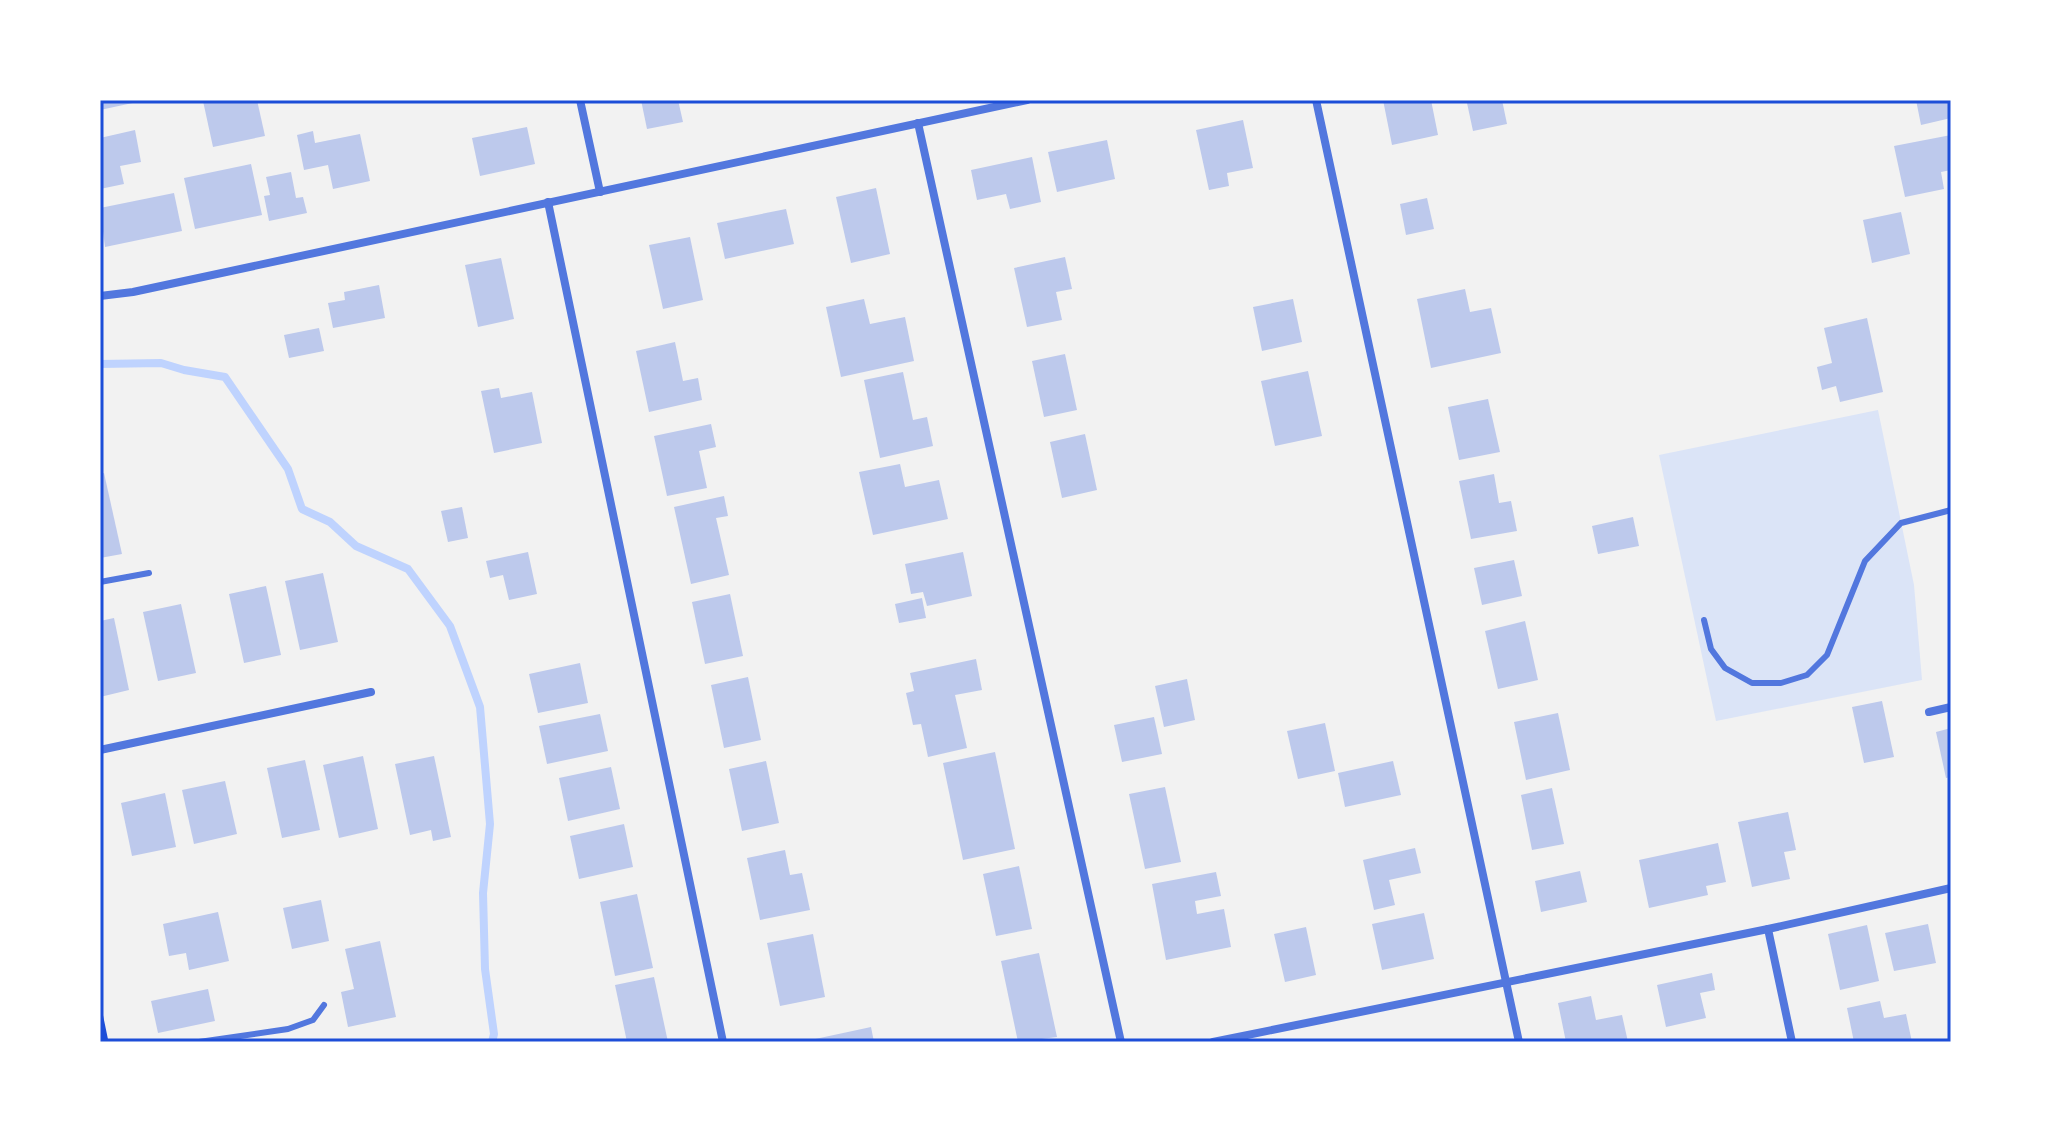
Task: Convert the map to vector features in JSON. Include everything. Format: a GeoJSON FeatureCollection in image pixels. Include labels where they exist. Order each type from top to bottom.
{"type":"FeatureCollection","features":[{"type":"Feature","properties":{"kind":"street"},"geometry":{"type":"LineString","coordinates":[[580,100],[600,192]]}},
{"type":"Feature","properties":{"kind":"street"},"geometry":{"type":"LineString","coordinates":[[100,296],[133,292],[1027,100]]}},
{"type":"Feature","properties":{"kind":"street"},"geometry":{"type":"LineString","coordinates":[[1316,100],[1519,1042]]}},
{"type":"Feature","properties":{"kind":"street"},"geometry":{"type":"LineString","coordinates":[[918,123],[1121,1042]]}},
{"type":"Feature","properties":{"kind":"street"},"geometry":{"type":"LineString","coordinates":[[548,202],[723,1042]]}},
{"type":"Feature","properties":{"kind":"street"},"geometry":{"type":"LineString","coordinates":[[100,750],[371,692]]}},
{"type":"Feature","properties":{"kind":"street"},"geometry":{"type":"LineString","coordinates":[[1929,712],[1951,707]]}},
{"type":"Feature","properties":{"kind":"street"},"geometry":{"type":"LineString","coordinates":[[1213,1042],[1768,929],[1951,888]]}},
{"type":"Feature","properties":{"kind":"street"},"geometry":{"type":"LineString","coordinates":[[1768,929],[1792,1042]]}},
{"type":"Feature","properties":{"kind":"lane"},"geometry":{"type":"LineString","coordinates":[[1704,620],[1711,649],[1725,668],[1752,683],[1781,683],[1807,675],[1827,655],[1865,561],[1901,523],[1951,510]]}},
{"type":"Feature","properties":{"kind":"lane"},"geometry":{"type":"LineString","coordinates":[[100,582],[149,573]]}},
{"type":"Feature","properties":{"kind":"lane"},"geometry":{"type":"LineString","coordinates":[[199,1042],[288,1029],[313,1020],[324,1005]]}},
{"type":"Feature","properties":{"kind":"path"},"geometry":{"type":"LineString","coordinates":[[100,1013],[106,1042]]}},
{"type":"Feature","properties":{"kind":"shaded area"},"geometry":{"type":"Polygon","coordinates":[[[1878,410],[1914,585],[1922,680],[1716,721],[1659,455],[1878,410]]]}},
{"type":"Feature","properties":{"kind":"building"},"geometry":{"type":"Polygon","coordinates":[[[100,100],[142,100],[142,101],[100,110],[100,100]]]}},
{"type":"Feature","properties":{"kind":"building"},"geometry":{"type":"Polygon","coordinates":[[[257,100],[265,136],[213,147],[203,101],[257,100]]]}},
{"type":"Feature","properties":{"kind":"building"},"geometry":{"type":"Polygon","coordinates":[[[641,100],[678,100],[683,122],[647,129],[641,100]]]}},
{"type":"Feature","properties":{"kind":"building"},"geometry":{"type":"Polygon","coordinates":[[[1383,100],[1431,100],[1438,135],[1392,145],[1383,100]]]}},
{"type":"Feature","properties":{"kind":"building"},"geometry":{"type":"Polygon","coordinates":[[[1502,100],[1507,124],[1473,131],[1467,103],[1502,100]]]}},
{"type":"Feature","properties":{"kind":"building"},"geometry":{"type":"Polygon","coordinates":[[[1916,100],[1951,100],[1951,118],[1921,125],[1916,100]]]}},
{"type":"Feature","properties":{"kind":"building"},"geometry":{"type":"Polygon","coordinates":[[[1243,120],[1253,168],[1227,173],[1229,186],[1209,190],[1196,130],[1243,120]]]}},
{"type":"Feature","properties":{"kind":"building"},"geometry":{"type":"Polygon","coordinates":[[[527,127],[535,164],[480,176],[472,138],[527,127]]]}},
{"type":"Feature","properties":{"kind":"building"},"geometry":{"type":"Polygon","coordinates":[[[135,130],[141,162],[120,166],[124,184],[100,189],[100,138],[135,130]]]}},
{"type":"Feature","properties":{"kind":"building"},"geometry":{"type":"Polygon","coordinates":[[[313,131],[315,143],[360,134],[370,181],[333,189],[328,165],[304,170],[297,135],[313,131]]]}},
{"type":"Feature","properties":{"kind":"building"},"geometry":{"type":"Polygon","coordinates":[[[1951,135],[1951,170],[1941,172],[1944,189],[1905,197],[1894,146],[1951,135]]]}},
{"type":"Feature","properties":{"kind":"building"},"geometry":{"type":"Polygon","coordinates":[[[1107,140],[1115,179],[1057,192],[1048,152],[1107,140]]]}},
{"type":"Feature","properties":{"kind":"building"},"geometry":{"type":"Polygon","coordinates":[[[1032,157],[1041,202],[1010,209],[1006,194],[977,200],[971,170],[1032,157]]]}},
{"type":"Feature","properties":{"kind":"building"},"geometry":{"type":"Polygon","coordinates":[[[251,164],[262,215],[195,229],[184,178],[251,164]]]}},
{"type":"Feature","properties":{"kind":"building"},"geometry":{"type":"Polygon","coordinates":[[[291,172],[296,198],[303,197],[307,213],[269,221],[264,196],[270,195],[266,177],[291,172]]]}},
{"type":"Feature","properties":{"kind":"building"},"geometry":{"type":"Polygon","coordinates":[[[876,188],[890,254],[851,263],[836,197],[876,188]]]}},
{"type":"Feature","properties":{"kind":"building"},"geometry":{"type":"Polygon","coordinates":[[[174,193],[182,231],[105,247],[100,208],[174,193]]]}},
{"type":"Feature","properties":{"kind":"building"},"geometry":{"type":"Polygon","coordinates":[[[1427,198],[1434,229],[1406,235],[1400,204],[1427,198]]]}},
{"type":"Feature","properties":{"kind":"building"},"geometry":{"type":"Polygon","coordinates":[[[786,209],[794,244],[725,259],[717,223],[786,209]]]}},
{"type":"Feature","properties":{"kind":"building"},"geometry":{"type":"Polygon","coordinates":[[[1901,212],[1910,254],[1872,263],[1863,220],[1901,212]]]}},
{"type":"Feature","properties":{"kind":"building"},"geometry":{"type":"Polygon","coordinates":[[[690,237],[703,300],[663,309],[649,245],[690,237]]]}},
{"type":"Feature","properties":{"kind":"building"},"geometry":{"type":"Polygon","coordinates":[[[1065,257],[1072,289],[1056,292],[1062,320],[1027,327],[1014,268],[1065,257]]]}},
{"type":"Feature","properties":{"kind":"building"},"geometry":{"type":"Polygon","coordinates":[[[501,258],[514,319],[478,327],[465,265],[501,258]]]}},
{"type":"Feature","properties":{"kind":"building"},"geometry":{"type":"Polygon","coordinates":[[[379,285],[385,318],[333,328],[328,303],[345,300],[344,292],[379,285]]]}},
{"type":"Feature","properties":{"kind":"building"},"geometry":{"type":"Polygon","coordinates":[[[1465,289],[1470,312],[1491,308],[1501,353],[1431,368],[1417,299],[1465,289]]]}},
{"type":"Feature","properties":{"kind":"building"},"geometry":{"type":"Polygon","coordinates":[[[864,299],[870,324],[905,317],[914,361],[841,377],[826,307],[864,299]]]}},
{"type":"Feature","properties":{"kind":"building"},"geometry":{"type":"Polygon","coordinates":[[[1293,299],[1302,342],[1262,351],[1253,307],[1293,299]]]}},
{"type":"Feature","properties":{"kind":"building"},"geometry":{"type":"Polygon","coordinates":[[[1867,318],[1883,392],[1840,402],[1836,386],[1822,390],[1817,367],[1832,363],[1824,328],[1867,318]]]}},
{"type":"Feature","properties":{"kind":"building"},"geometry":{"type":"Polygon","coordinates":[[[319,328],[324,351],[289,358],[284,335],[319,328]]]}},
{"type":"Feature","properties":{"kind":"building"},"geometry":{"type":"Polygon","coordinates":[[[675,342],[683,381],[698,378],[702,400],[649,412],[636,351],[675,342]]]}},
{"type":"Feature","properties":{"kind":"building"},"geometry":{"type":"Polygon","coordinates":[[[1065,354],[1077,410],[1044,417],[1032,361],[1065,354]]]}},
{"type":"Feature","properties":{"kind":"building"},"geometry":{"type":"Polygon","coordinates":[[[1308,371],[1322,436],[1275,446],[1261,381],[1308,371]]]}},
{"type":"Feature","properties":{"kind":"building"},"geometry":{"type":"Polygon","coordinates":[[[903,372],[913,420],[927,417],[933,446],[880,458],[864,380],[903,372]]]}},
{"type":"Feature","properties":{"kind":"building"},"geometry":{"type":"Polygon","coordinates":[[[499,388],[501,398],[532,392],[542,443],[494,453],[481,391],[499,388]]]}},
{"type":"Feature","properties":{"kind":"building"},"geometry":{"type":"Polygon","coordinates":[[[1488,399],[1500,452],[1459,460],[1448,407],[1488,399]]]}},
{"type":"Feature","properties":{"kind":"building"},"geometry":{"type":"Polygon","coordinates":[[[711,424],[716,447],[699,451],[707,488],[667,496],[654,436],[711,424]]]}},
{"type":"Feature","properties":{"kind":"building"},"geometry":{"type":"Polygon","coordinates":[[[1085,434],[1097,490],[1062,498],[1050,442],[1085,434]]]}},
{"type":"Feature","properties":{"kind":"building"},"geometry":{"type":"Polygon","coordinates":[[[900,464],[905,487],[939,480],[948,519],[873,535],[859,472],[900,464]]]}},
{"type":"Feature","properties":{"kind":"building"},"geometry":{"type":"Polygon","coordinates":[[[104,473],[122,554],[100,558],[100,474],[104,473]]]}},
{"type":"Feature","properties":{"kind":"building"},"geometry":{"type":"Polygon","coordinates":[[[1494,474],[1499,503],[1511,501],[1517,531],[1471,539],[1459,481],[1494,474]]]}},
{"type":"Feature","properties":{"kind":"building"},"geometry":{"type":"Polygon","coordinates":[[[724,496],[728,516],[716,518],[729,575],[691,584],[674,507],[724,496]]]}},
{"type":"Feature","properties":{"kind":"building"},"geometry":{"type":"Polygon","coordinates":[[[462,507],[468,538],[448,542],[441,511],[462,507]]]}},
{"type":"Feature","properties":{"kind":"building"},"geometry":{"type":"Polygon","coordinates":[[[1633,517],[1639,546],[1598,554],[1592,526],[1633,517]]]}},
{"type":"Feature","properties":{"kind":"building"},"geometry":{"type":"Polygon","coordinates":[[[528,552],[537,594],[509,600],[503,575],[490,578],[486,561],[528,552]]]}},
{"type":"Feature","properties":{"kind":"building"},"geometry":{"type":"Polygon","coordinates":[[[963,552],[972,596],[927,606],[923,592],[911,594],[905,564],[963,552]]]}},
{"type":"Feature","properties":{"kind":"building"},"geometry":{"type":"Polygon","coordinates":[[[1514,560],[1522,596],[1482,605],[1474,568],[1514,560]]]}},
{"type":"Feature","properties":{"kind":"building"},"geometry":{"type":"Polygon","coordinates":[[[323,573],[338,642],[300,650],[285,581],[323,573]]]}},
{"type":"Feature","properties":{"kind":"building"},"geometry":{"type":"Polygon","coordinates":[[[266,586],[281,655],[244,663],[229,594],[266,586]]]}},
{"type":"Feature","properties":{"kind":"building"},"geometry":{"type":"Polygon","coordinates":[[[730,594],[743,656],[705,664],[692,602],[730,594]]]}},
{"type":"Feature","properties":{"kind":"building"},"geometry":{"type":"Polygon","coordinates":[[[922,598],[926,618],[899,623],[895,604],[922,598]]]}},
{"type":"Feature","properties":{"kind":"building"},"geometry":{"type":"Polygon","coordinates":[[[181,604],[196,673],[158,681],[143,612],[181,604]]]}},
{"type":"Feature","properties":{"kind":"building"},"geometry":{"type":"Polygon","coordinates":[[[114,618],[129,690],[100,697],[100,621],[114,618]]]}},
{"type":"Feature","properties":{"kind":"building"},"geometry":{"type":"Polygon","coordinates":[[[1525,621],[1538,680],[1498,689],[1485,631],[1525,621]]]}},
{"type":"Feature","properties":{"kind":"building"},"geometry":{"type":"Polygon","coordinates":[[[976,659],[982,690],[955,695],[967,748],[928,757],[921,724],[913,725],[906,693],[914,691],[910,673],[976,659]]]}},
{"type":"Feature","properties":{"kind":"building"},"geometry":{"type":"Polygon","coordinates":[[[580,663],[588,703],[538,713],[529,674],[580,663]]]}},
{"type":"Feature","properties":{"kind":"building"},"geometry":{"type":"Polygon","coordinates":[[[748,677],[761,740],[724,748],[711,685],[748,677]]]}},
{"type":"Feature","properties":{"kind":"building"},"geometry":{"type":"Polygon","coordinates":[[[1187,679],[1195,720],[1164,727],[1155,686],[1187,679]]]}},
{"type":"Feature","properties":{"kind":"building"},"geometry":{"type":"Polygon","coordinates":[[[1882,701],[1894,757],[1864,763],[1852,707],[1882,701]]]}},
{"type":"Feature","properties":{"kind":"building"},"geometry":{"type":"Polygon","coordinates":[[[1558,713],[1570,770],[1526,780],[1514,722],[1558,713]]]}},
{"type":"Feature","properties":{"kind":"building"},"geometry":{"type":"Polygon","coordinates":[[[600,714],[608,751],[547,764],[539,726],[600,714]]]}},
{"type":"Feature","properties":{"kind":"building"},"geometry":{"type":"Polygon","coordinates":[[[1154,717],[1162,754],[1122,762],[1114,725],[1154,717]]]}},
{"type":"Feature","properties":{"kind":"building"},"geometry":{"type":"Polygon","coordinates":[[[1325,723],[1335,771],[1298,779],[1287,731],[1325,723]]]}},
{"type":"Feature","properties":{"kind":"building"},"geometry":{"type":"Polygon","coordinates":[[[1951,728],[1951,777],[1946,778],[1936,732],[1951,728]]]}},
{"type":"Feature","properties":{"kind":"building"},"geometry":{"type":"Polygon","coordinates":[[[995,752],[1015,849],[963,860],[943,763],[995,752]]]}},
{"type":"Feature","properties":{"kind":"building"},"geometry":{"type":"Polygon","coordinates":[[[363,756],[378,829],[339,838],[323,765],[363,756]]]}},
{"type":"Feature","properties":{"kind":"building"},"geometry":{"type":"Polygon","coordinates":[[[434,756],[451,837],[433,841],[431,830],[410,835],[395,764],[434,756]]]}},
{"type":"Feature","properties":{"kind":"building"},"geometry":{"type":"Polygon","coordinates":[[[305,760],[320,830],[282,838],[267,768],[305,760]]]}},
{"type":"Feature","properties":{"kind":"building"},"geometry":{"type":"Polygon","coordinates":[[[766,761],[779,823],[742,831],[729,769],[766,761]]]}},
{"type":"Feature","properties":{"kind":"building"},"geometry":{"type":"Polygon","coordinates":[[[1393,761],[1401,795],[1345,807],[1338,773],[1393,761]]]}},
{"type":"Feature","properties":{"kind":"building"},"geometry":{"type":"Polygon","coordinates":[[[611,767],[620,809],[568,821],[559,778],[611,767]]]}},
{"type":"Feature","properties":{"kind":"building"},"geometry":{"type":"Polygon","coordinates":[[[225,781],[237,834],[194,844],[182,790],[225,781]]]}},
{"type":"Feature","properties":{"kind":"building"},"geometry":{"type":"Polygon","coordinates":[[[1165,787],[1181,862],[1145,869],[1129,794],[1165,787]]]}},
{"type":"Feature","properties":{"kind":"building"},"geometry":{"type":"Polygon","coordinates":[[[1552,788],[1564,844],[1532,850],[1521,795],[1552,788]]]}},
{"type":"Feature","properties":{"kind":"building"},"geometry":{"type":"Polygon","coordinates":[[[165,793],[176,847],[132,856],[121,803],[165,793]]]}},
{"type":"Feature","properties":{"kind":"building"},"geometry":{"type":"Polygon","coordinates":[[[1788,812],[1796,850],[1784,852],[1790,879],[1752,887],[1738,822],[1788,812]]]}},
{"type":"Feature","properties":{"kind":"building"},"geometry":{"type":"Polygon","coordinates":[[[624,824],[633,867],[579,879],[570,836],[624,824]]]}},
{"type":"Feature","properties":{"kind":"building"},"geometry":{"type":"Polygon","coordinates":[[[1718,843],[1726,882],[1706,886],[1708,895],[1649,908],[1639,860],[1718,843]]]}},
{"type":"Feature","properties":{"kind":"building"},"geometry":{"type":"Polygon","coordinates":[[[1415,848],[1421,873],[1389,880],[1395,905],[1374,910],[1363,860],[1415,848]]]}},
{"type":"Feature","properties":{"kind":"building"},"geometry":{"type":"Polygon","coordinates":[[[785,850],[790,875],[802,873],[810,910],[760,920],[747,858],[785,850]]]}},
{"type":"Feature","properties":{"kind":"building"},"geometry":{"type":"Polygon","coordinates":[[[1019,866],[1032,929],[996,936],[983,874],[1019,866]]]}},
{"type":"Feature","properties":{"kind":"building"},"geometry":{"type":"Polygon","coordinates":[[[1580,871],[1587,902],[1541,912],[1535,881],[1580,871]]]}},
{"type":"Feature","properties":{"kind":"building"},"geometry":{"type":"Polygon","coordinates":[[[1216,872],[1221,896],[1195,901],[1197,914],[1224,909],[1231,947],[1166,960],[1152,884],[1216,872]]]}},
{"type":"Feature","properties":{"kind":"building"},"geometry":{"type":"Polygon","coordinates":[[[637,894],[653,968],[615,976],[600,902],[637,894]]]}},
{"type":"Feature","properties":{"kind":"building"},"geometry":{"type":"Polygon","coordinates":[[[321,900],[329,941],[292,949],[283,908],[321,900]]]}},
{"type":"Feature","properties":{"kind":"building"},"geometry":{"type":"Polygon","coordinates":[[[218,912],[229,961],[189,970],[186,953],[169,956],[163,924],[218,912]]]}},
{"type":"Feature","properties":{"kind":"building"},"geometry":{"type":"Polygon","coordinates":[[[1424,913],[1434,959],[1382,970],[1372,924],[1424,913]]]}},
{"type":"Feature","properties":{"kind":"building"},"geometry":{"type":"Polygon","coordinates":[[[1928,924],[1936,963],[1894,971],[1885,933],[1928,924]]]}},
{"type":"Feature","properties":{"kind":"building"},"geometry":{"type":"Polygon","coordinates":[[[1867,925],[1879,981],[1840,990],[1828,934],[1867,925]]]}},
{"type":"Feature","properties":{"kind":"building"},"geometry":{"type":"Polygon","coordinates":[[[1306,927],[1316,975],[1285,982],[1274,934],[1306,927]]]}},
{"type":"Feature","properties":{"kind":"building"},"geometry":{"type":"Polygon","coordinates":[[[813,934],[825,997],[780,1006],[767,943],[813,934]]]}},
{"type":"Feature","properties":{"kind":"building"},"geometry":{"type":"Polygon","coordinates":[[[380,941],[396,1017],[348,1027],[341,992],[354,989],[345,949],[380,941]]]}},
{"type":"Feature","properties":{"kind":"building"},"geometry":{"type":"Polygon","coordinates":[[[1039,953],[1057,1037],[1018,1042],[1001,961],[1039,953]]]}},
{"type":"Feature","properties":{"kind":"building"},"geometry":{"type":"Polygon","coordinates":[[[1712,973],[1715,990],[1700,993],[1706,1018],[1666,1027],[1657,985],[1712,973]]]}},
{"type":"Feature","properties":{"kind":"building"},"geometry":{"type":"Polygon","coordinates":[[[654,977],[668,1042],[627,1042],[615,985],[654,977]]]}},
{"type":"Feature","properties":{"kind":"building"},"geometry":{"type":"Polygon","coordinates":[[[208,989],[215,1021],[158,1033],[151,1001],[208,989]]]}},
{"type":"Feature","properties":{"kind":"building"},"geometry":{"type":"Polygon","coordinates":[[[1591,996],[1596,1020],[1622,1015],[1628,1042],[1566,1042],[1558,1003],[1591,996]]]}},
{"type":"Feature","properties":{"kind":"building"},"geometry":{"type":"Polygon","coordinates":[[[1880,1001],[1884,1018],[1906,1014],[1912,1042],[1854,1042],[1847,1008],[1880,1001]]]}},
{"type":"Feature","properties":{"kind":"building"},"geometry":{"type":"Polygon","coordinates":[[[871,1027],[874,1042],[806,1042],[806,1041],[871,1027]]]}},
{"type":"Feature","properties":{"kind":"waterway"},"geometry":{"type":"LineString","coordinates":[[100,364],[161,363],[225,377],[288,469],[302,509],[330,522],[356,546],[408,569],[450,626],[480,707],[490,824],[483,893],[485,969],[494,1034],[492,1042]]}}]}
